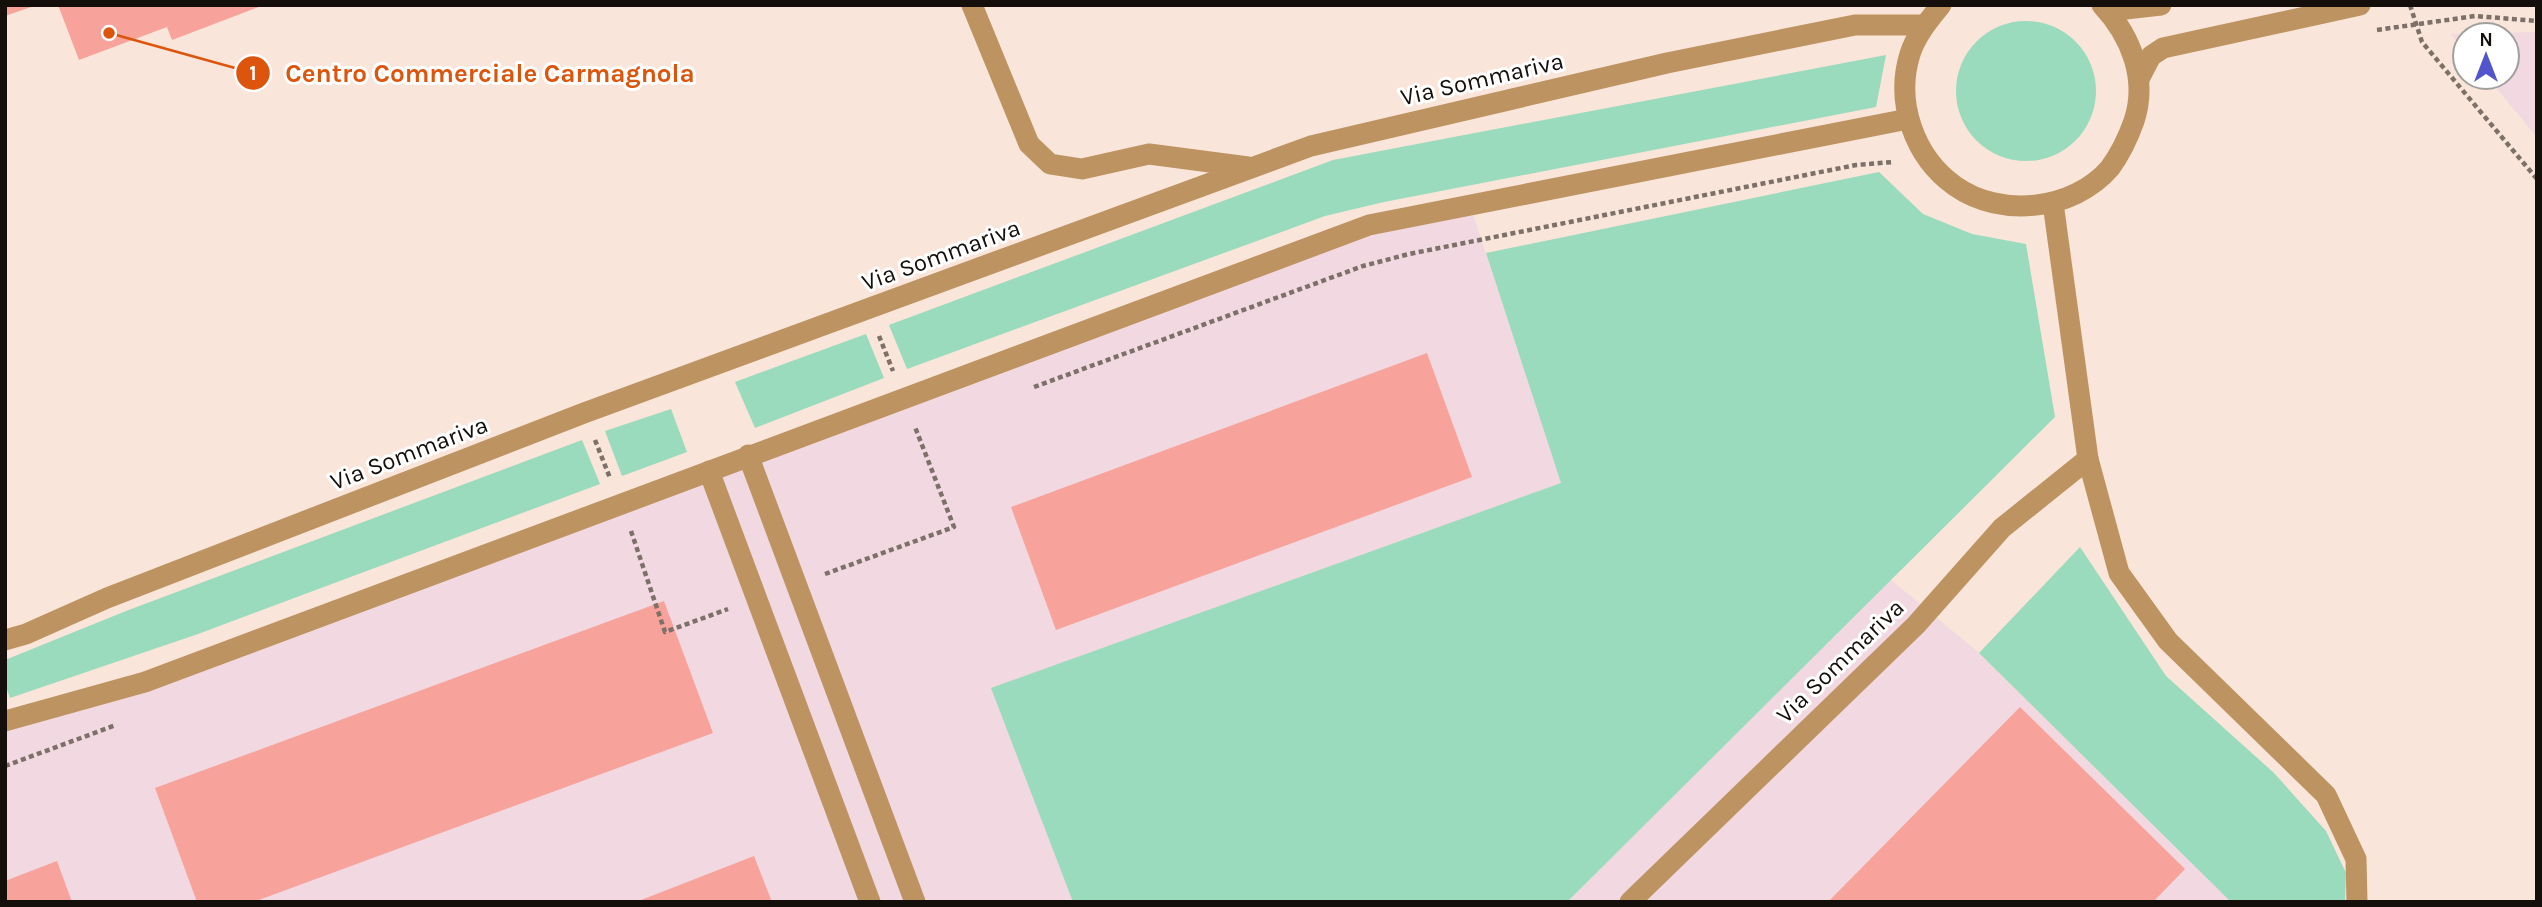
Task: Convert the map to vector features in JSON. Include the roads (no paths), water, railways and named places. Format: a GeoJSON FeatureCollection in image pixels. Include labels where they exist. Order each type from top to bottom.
{"type":"FeatureCollection","features":[{"type":"Feature","properties":{"kind":"street"},"geometry":{"type":"LineString","coordinates":[[972,5],[1029,144],[1050,164],[1082,169],[1149,154],[1253,167]]}},
{"type":"Feature","properties":{"kind":"street"},"geometry":{"type":"LineString","coordinates":[[1941,5],[1924,25],[1910,54],[1905,86],[1908,119],[1917,142],[1931,164],[1955,186],[1985,201],[2017,207],[2053,203],[2083,190],[2108,169],[2127,142],[2137,111],[2139,79],[2131,47],[2115,19],[2105,8]]}},
{"type":"Feature","properties":{"kind":"street"},"geometry":{"type":"LineString","coordinates":[[2105,8],[2161,5]]}},
{"type":"Feature","properties":{"kind":"street"},"geometry":{"type":"LineString","coordinates":[[2139,79],[2151,56],[2163,48],[2360,5]]}},
{"type":"Feature","properties":{"kind":"street","name":"Via Sommariva"},"geometry":{"type":"LineString","coordinates":[[5,640],[584,413],[1311,146],[1667,63],[1855,25],[1924,25]]}},
{"type":"Feature","properties":{"kind":"street"},"geometry":{"type":"LineString","coordinates":[[5,721],[145,682],[1368,225],[1908,119]]}},
{"type":"Feature","properties":{"kind":"street"},"geometry":{"type":"LineString","coordinates":[[2053,203],[2088,459],[2119,573],[2168,641],[2326,795],[2356,859],[2357,902]]}},
{"type":"Feature","properties":{"kind":"street"},"geometry":{"type":"LineString","coordinates":[[748,456],[915,902]]}},
{"type":"Feature","properties":{"kind":"street","name":"Via Sommariva"},"geometry":{"type":"LineString","coordinates":[[1630,902],[1916,625],[2002,528],[2088,459]]}},
{"type":"Feature","properties":{"kind":"street"},"geometry":{"type":"LineString","coordinates":[[709,471],[870,902]]}},
{"type":"Feature","properties":{"kind":"place","name":"Centro Commerciale Carmagnola"},"geometry":{"type":"Point","coordinates":[109,33]}}]}
